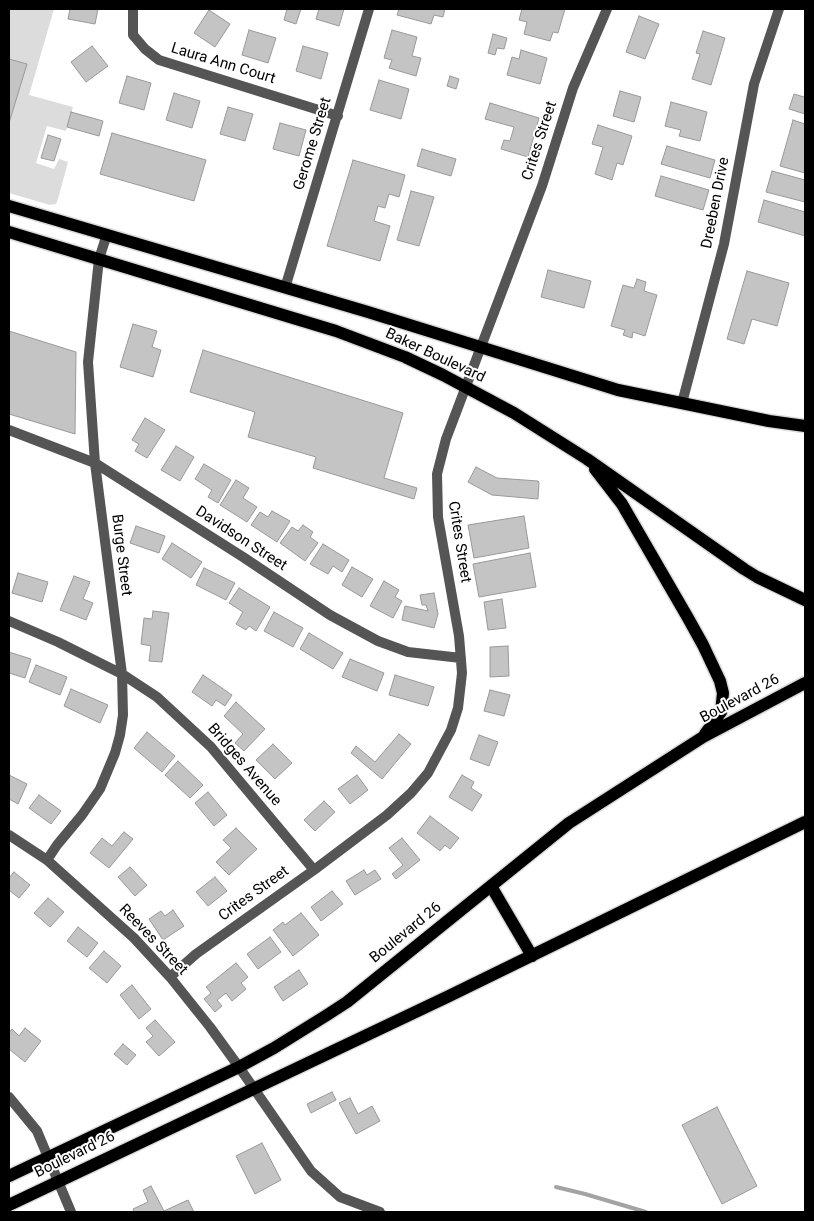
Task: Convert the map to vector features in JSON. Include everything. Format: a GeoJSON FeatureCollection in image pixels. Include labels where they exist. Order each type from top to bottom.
{"type":"FeatureCollection","features":[{"type":"Feature","properties":{"kind":"main road","name":"Baker Boulevard"},"geometry":{"type":"LineString","coordinates":[[9,206],[107,234],[618,390],[769,421],[805,426]]}},
{"type":"Feature","properties":{"kind":"main road","name":"Baker Boulevard"},"geometry":{"type":"LineString","coordinates":[[9,232],[336,331],[405,357],[514,413],[587,459],[744,569],[805,600]]}},
{"type":"Feature","properties":{"kind":"main road"},"geometry":{"type":"LineString","coordinates":[[587,459],[622,504],[703,645],[720,681],[723,693],[721,712],[703,737]]}},
{"type":"Feature","properties":{"kind":"main road","name":"Boulevard 26"},"geometry":{"type":"LineString","coordinates":[[9,1176],[239,1067],[274,1048],[347,1002],[569,823],[703,737],[800,686]]}},
{"type":"Feature","properties":{"kind":"main road","name":"Boulevard 26"},"geometry":{"type":"LineString","coordinates":[[9,1205],[429,1006],[805,822]]}},
{"type":"Feature","properties":{"kind":"main road"},"geometry":{"type":"LineString","coordinates":[[491,886],[532,956]]}},
{"type":"Feature","properties":{"kind":"street","name":"Laura Ann Court"},"geometry":{"type":"LineString","coordinates":[[133,9],[133,35],[145,49],[159,60],[338,116]]}},
{"type":"Feature","properties":{"kind":"street","name":"Gerome Street"},"geometry":{"type":"LineString","coordinates":[[285,288],[369,9]]}},
{"type":"Feature","properties":{"kind":"street","name":"Crites Street"},"geometry":{"type":"LineString","coordinates":[[170,977],[196,954],[314,870],[387,815],[411,793],[428,773],[451,730],[458,708],[462,673],[459,636],[438,517],[436,494],[438,474],[446,439],[542,186],[573,88],[608,9]]}},
{"type":"Feature","properties":{"kind":"street","name":"Dreeben Drive"},"geometry":{"type":"LineString","coordinates":[[682,403],[724,244],[754,84],[779,9]]}},
{"type":"Feature","properties":{"kind":"street","name":"Burge Street"},"geometry":{"type":"LineString","coordinates":[[47,860],[100,789],[115,753],[123,715],[122,674],[95,463],[88,362],[100,259],[107,234]]}},
{"type":"Feature","properties":{"kind":"street","name":"Davidson Street"},"geometry":{"type":"LineString","coordinates":[[9,430],[95,463],[330,615],[378,641],[408,652],[461,658]]}},
{"type":"Feature","properties":{"kind":"street","name":"Bridges Avenue"},"geometry":{"type":"LineString","coordinates":[[9,620],[122,674],[157,697],[211,747],[314,870]]}},
{"type":"Feature","properties":{"kind":"street","name":"Reeves Street"},"geometry":{"type":"LineString","coordinates":[[9,835],[47,860],[134,938],[170,977],[210,1027],[311,1171],[340,1196],[380,1212]]}},
{"type":"Feature","properties":{"kind":"street"},"geometry":{"type":"LineString","coordinates":[[9,1097],[37,1131],[71,1212]]}},
{"type":"Feature","properties":{"kind":"shaded area"},"geometry":{"type":"Polygon","coordinates":[[[9,9],[54,9],[29,95],[73,107],[66,131],[47,126],[36,163],[54,169],[59,159],[68,162],[56,204],[50,205],[9,193],[9,123],[26,64],[9,59],[9,9]]]}},
{"type":"Feature","properties":{"kind":"building"},"geometry":{"type":"Polygon","coordinates":[[[70,9],[98,9],[95,24],[68,19],[70,9]]]}},
{"type":"Feature","properties":{"kind":"building"},"geometry":{"type":"Polygon","coordinates":[[[287,9],[301,9],[296,24],[284,20],[287,9]]]}},
{"type":"Feature","properties":{"kind":"building"},"geometry":{"type":"Polygon","coordinates":[[[319,9],[344,9],[339,26],[316,19],[319,9]]]}},
{"type":"Feature","properties":{"kind":"building"},"geometry":{"type":"Polygon","coordinates":[[[399,9],[445,9],[443,17],[434,15],[431,24],[397,15],[399,9]]]}},
{"type":"Feature","properties":{"kind":"building"},"geometry":{"type":"Polygon","coordinates":[[[522,9],[565,9],[558,33],[553,32],[550,41],[524,34],[527,22],[519,20],[522,9]]]}},
{"type":"Feature","properties":{"kind":"building"},"geometry":{"type":"Polygon","coordinates":[[[209,10],[230,24],[215,47],[194,33],[209,10]]]}},
{"type":"Feature","properties":{"kind":"building"},"geometry":{"type":"Polygon","coordinates":[[[639,16],[659,24],[645,59],[626,52],[639,16]]]}},
{"type":"Feature","properties":{"kind":"building"},"geometry":{"type":"Polygon","coordinates":[[[249,30],[276,38],[268,63],[242,55],[249,30]]]}},
{"type":"Feature","properties":{"kind":"building"},"geometry":{"type":"Polygon","coordinates":[[[392,30],[417,37],[412,56],[421,58],[416,76],[389,68],[392,60],[384,58],[392,30]]]}},
{"type":"Feature","properties":{"kind":"building"},"geometry":{"type":"Polygon","coordinates":[[[703,31],[725,38],[711,85],[692,79],[700,54],[696,53],[703,31]]]}},
{"type":"Feature","properties":{"kind":"building"},"geometry":{"type":"Polygon","coordinates":[[[493,34],[507,38],[504,49],[497,48],[495,55],[488,53],[493,34]]]}},
{"type":"Feature","properties":{"kind":"building"},"geometry":{"type":"Polygon","coordinates":[[[92,46],[108,66],[86,82],[71,62],[92,46]]]}},
{"type":"Feature","properties":{"kind":"building"},"geometry":{"type":"Polygon","coordinates":[[[303,46],[328,53],[321,79],[296,71],[303,46]]]}},
{"type":"Feature","properties":{"kind":"building"},"geometry":{"type":"Polygon","coordinates":[[[521,50],[547,58],[540,84],[507,75],[512,57],[519,59],[521,50]]]}},
{"type":"Feature","properties":{"kind":"building"},"geometry":{"type":"Polygon","coordinates":[[[9,59],[27,64],[9,123],[9,59]]]}},
{"type":"Feature","properties":{"kind":"building"},"geometry":{"type":"Polygon","coordinates":[[[127,76],[151,83],[144,110],[119,103],[127,76]]]}},
{"type":"Feature","properties":{"kind":"building"},"geometry":{"type":"Polygon","coordinates":[[[450,76],[459,79],[456,89],[447,86],[450,76]]]}},
{"type":"Feature","properties":{"kind":"building"},"geometry":{"type":"Polygon","coordinates":[[[379,80],[409,89],[401,119],[370,110],[379,80]]]}},
{"type":"Feature","properties":{"kind":"building"},"geometry":{"type":"Polygon","coordinates":[[[620,91],[641,97],[634,122],[613,116],[620,91]]]}},
{"type":"Feature","properties":{"kind":"building"},"geometry":{"type":"Polygon","coordinates":[[[805,91],[805,114],[789,109],[794,94],[804,97],[805,91]]]}},
{"type":"Feature","properties":{"kind":"building"},"geometry":{"type":"Polygon","coordinates":[[[174,93],[200,101],[192,128],[166,120],[174,93]]]}},
{"type":"Feature","properties":{"kind":"building"},"geometry":{"type":"Polygon","coordinates":[[[671,102],[707,112],[700,141],[679,136],[681,130],[665,126],[671,102]]]}},
{"type":"Feature","properties":{"kind":"building"},"geometry":{"type":"Polygon","coordinates":[[[490,103],[539,118],[528,157],[501,149],[504,140],[510,141],[514,127],[485,119],[490,103]]]}},
{"type":"Feature","properties":{"kind":"building"},"geometry":{"type":"Polygon","coordinates":[[[228,107],[253,114],[245,141],[220,134],[228,107]]]}},
{"type":"Feature","properties":{"kind":"building"},"geometry":{"type":"Polygon","coordinates":[[[71,112],[103,121],[99,136],[67,127],[71,112]]]}},
{"type":"Feature","properties":{"kind":"building"},"geometry":{"type":"Polygon","coordinates":[[[793,120],[805,124],[805,173],[780,166],[793,120]]]}},
{"type":"Feature","properties":{"kind":"building"},"geometry":{"type":"Polygon","coordinates":[[[280,123],[306,130],[299,156],[273,149],[280,123]]]}},
{"type":"Feature","properties":{"kind":"building"},"geometry":{"type":"Polygon","coordinates":[[[598,125],[632,136],[623,165],[617,163],[612,180],[595,174],[603,147],[592,144],[598,125]]]}},
{"type":"Feature","properties":{"kind":"building"},"geometry":{"type":"Polygon","coordinates":[[[112,133],[206,160],[194,201],[100,174],[112,133]]]}},
{"type":"Feature","properties":{"kind":"building"},"geometry":{"type":"Polygon","coordinates":[[[48,135],[61,139],[54,161],[41,158],[48,135]]]}},
{"type":"Feature","properties":{"kind":"building"},"geometry":{"type":"Polygon","coordinates":[[[667,146],[715,160],[710,178],[661,164],[667,146]]]}},
{"type":"Feature","properties":{"kind":"building"},"geometry":{"type":"Polygon","coordinates":[[[422,149],[456,159],[451,176],[417,166],[422,149]]]}},
{"type":"Feature","properties":{"kind":"building"},"geometry":{"type":"Polygon","coordinates":[[[353,160],[405,175],[399,197],[389,194],[385,208],[378,206],[374,221],[390,226],[380,261],[327,246],[353,160]]]}},
{"type":"Feature","properties":{"kind":"building"},"geometry":{"type":"Polygon","coordinates":[[[772,171],[805,180],[805,202],[766,192],[772,171]]]}},
{"type":"Feature","properties":{"kind":"building"},"geometry":{"type":"Polygon","coordinates":[[[661,176],[709,190],[703,210],[655,196],[661,176]]]}},
{"type":"Feature","properties":{"kind":"building"},"geometry":{"type":"Polygon","coordinates":[[[411,191],[434,197],[419,246],[397,240],[411,191]]]}},
{"type":"Feature","properties":{"kind":"building"},"geometry":{"type":"Polygon","coordinates":[[[764,200],[805,212],[805,236],[758,222],[764,200]]]}},
{"type":"Feature","properties":{"kind":"building"},"geometry":{"type":"Polygon","coordinates":[[[548,270],[591,281],[584,308],[541,297],[548,270]]]}},
{"type":"Feature","properties":{"kind":"building"},"geometry":{"type":"Polygon","coordinates":[[[747,271],[789,283],[777,326],[752,319],[744,344],[727,339],[747,271]]]}},
{"type":"Feature","properties":{"kind":"building"},"geometry":{"type":"Polygon","coordinates":[[[637,279],[646,282],[644,291],[657,295],[645,336],[633,332],[632,338],[623,335],[625,330],[611,326],[623,285],[634,288],[637,279]]]}},
{"type":"Feature","properties":{"kind":"building"},"geometry":{"type":"Polygon","coordinates":[[[133,324],[157,331],[152,347],[161,350],[153,377],[120,367],[133,324]]]}},
{"type":"Feature","properties":{"kind":"building"},"geometry":{"type":"Polygon","coordinates":[[[9,331],[76,352],[75,434],[9,414],[9,331]]]}},
{"type":"Feature","properties":{"kind":"building"},"geometry":{"type":"Polygon","coordinates":[[[203,350],[403,413],[384,478],[417,488],[414,499],[313,468],[316,457],[248,437],[255,412],[190,392],[203,350]]]}},
{"type":"Feature","properties":{"kind":"building"},"geometry":{"type":"Polygon","coordinates":[[[145,418],[165,430],[147,458],[135,451],[139,444],[132,440],[145,418]]]}},
{"type":"Feature","properties":{"kind":"building"},"geometry":{"type":"Polygon","coordinates":[[[176,446],[194,457],[180,481],[161,470],[176,446]]]}},
{"type":"Feature","properties":{"kind":"building"},"geometry":{"type":"Polygon","coordinates":[[[204,464],[231,480],[218,503],[208,497],[212,490],[195,479],[204,464]]]}},
{"type":"Feature","properties":{"kind":"building"},"geometry":{"type":"Polygon","coordinates":[[[476,467],[497,478],[538,481],[538,499],[492,495],[468,482],[476,467]]]}},
{"type":"Feature","properties":{"kind":"building"},"geometry":{"type":"Polygon","coordinates":[[[236,480],[249,488],[243,498],[257,507],[247,522],[220,505],[236,480]]]}},
{"type":"Feature","properties":{"kind":"building"},"geometry":{"type":"Polygon","coordinates":[[[272,511],[290,521],[277,542],[251,525],[260,512],[268,517],[272,511]]]}},
{"type":"Feature","properties":{"kind":"building"},"geometry":{"type":"Polygon","coordinates":[[[524,516],[529,548],[474,558],[468,525],[524,516]]]}},
{"type":"Feature","properties":{"kind":"building"},"geometry":{"type":"Polygon","coordinates":[[[303,525],[313,532],[310,537],[318,543],[305,561],[280,543],[292,527],[298,531],[303,525]]]}},
{"type":"Feature","properties":{"kind":"building"},"geometry":{"type":"Polygon","coordinates":[[[136,526],[165,536],[159,553],[130,543],[136,526]]]}},
{"type":"Feature","properties":{"kind":"building"},"geometry":{"type":"Polygon","coordinates":[[[172,543],[202,562],[191,578],[162,559],[172,543]]]}},
{"type":"Feature","properties":{"kind":"building"},"geometry":{"type":"Polygon","coordinates":[[[323,544],[349,560],[342,572],[333,566],[328,574],[310,564],[323,544]]]}},
{"type":"Feature","properties":{"kind":"building"},"geometry":{"type":"Polygon","coordinates":[[[530,553],[536,587],[479,597],[473,564],[530,553]]]}},
{"type":"Feature","properties":{"kind":"building"},"geometry":{"type":"Polygon","coordinates":[[[352,567],[373,579],[362,597],[342,585],[352,567]]]}},
{"type":"Feature","properties":{"kind":"building"},"geometry":{"type":"Polygon","coordinates":[[[204,568],[235,583],[226,600],[196,585],[204,568]]]}},
{"type":"Feature","properties":{"kind":"building"},"geometry":{"type":"Polygon","coordinates":[[[18,573],[48,582],[42,602],[12,593],[18,573]]]}},
{"type":"Feature","properties":{"kind":"building"},"geometry":{"type":"Polygon","coordinates":[[[74,576],[90,582],[83,599],[93,603],[86,620],[60,610],[74,576]]]}},
{"type":"Feature","properties":{"kind":"building"},"geometry":{"type":"Polygon","coordinates":[[[384,581],[399,590],[395,597],[402,601],[393,618],[370,606],[384,581]]]}},
{"type":"Feature","properties":{"kind":"building"},"geometry":{"type":"Polygon","coordinates":[[[239,588],[270,607],[256,631],[249,626],[246,630],[236,624],[243,612],[229,603],[239,588]]]}},
{"type":"Feature","properties":{"kind":"building"},"geometry":{"type":"Polygon","coordinates":[[[434,593],[438,614],[434,628],[402,620],[405,606],[428,611],[426,605],[422,605],[420,595],[434,593]]]}},
{"type":"Feature","properties":{"kind":"building"},"geometry":{"type":"Polygon","coordinates":[[[502,599],[506,628],[488,630],[484,602],[502,599]]]}},
{"type":"Feature","properties":{"kind":"building"},"geometry":{"type":"Polygon","coordinates":[[[153,611],[169,613],[162,662],[149,661],[151,646],[141,644],[144,618],[152,619],[153,611]]]}},
{"type":"Feature","properties":{"kind":"building"},"geometry":{"type":"Polygon","coordinates":[[[274,612],[303,628],[293,647],[264,631],[274,612]]]}},
{"type":"Feature","properties":{"kind":"building"},"geometry":{"type":"Polygon","coordinates":[[[309,633],[343,653],[333,669],[300,649],[309,633]]]}},
{"type":"Feature","properties":{"kind":"building"},"geometry":{"type":"Polygon","coordinates":[[[508,646],[509,676],[490,677],[490,647],[508,646]]]}},
{"type":"Feature","properties":{"kind":"building"},"geometry":{"type":"Polygon","coordinates":[[[9,652],[31,659],[25,678],[9,673],[9,652]]]}},
{"type":"Feature","properties":{"kind":"building"},"geometry":{"type":"Polygon","coordinates":[[[350,659],[384,673],[377,691],[342,677],[350,659]]]}},
{"type":"Feature","properties":{"kind":"building"},"geometry":{"type":"Polygon","coordinates":[[[36,665],[67,677],[60,695],[29,682],[36,665]]]}},
{"type":"Feature","properties":{"kind":"building"},"geometry":{"type":"Polygon","coordinates":[[[203,675],[232,695],[225,706],[216,700],[212,706],[192,692],[203,675]]]}},
{"type":"Feature","properties":{"kind":"building"},"geometry":{"type":"Polygon","coordinates":[[[395,675],[434,687],[428,706],[389,695],[395,675]]]}},
{"type":"Feature","properties":{"kind":"building"},"geometry":{"type":"Polygon","coordinates":[[[71,689],[108,705],[100,723],[64,706],[71,689]]]}},
{"type":"Feature","properties":{"kind":"building"},"geometry":{"type":"Polygon","coordinates":[[[490,690],[510,695],[504,716],[484,711],[490,690]]]}},
{"type":"Feature","properties":{"kind":"building"},"geometry":{"type":"Polygon","coordinates":[[[236,702],[265,729],[244,751],[235,743],[243,734],[224,716],[236,702]]]}},
{"type":"Feature","properties":{"kind":"building"},"geometry":{"type":"Polygon","coordinates":[[[147,732],[175,756],[162,772],[134,748],[147,732]]]}},
{"type":"Feature","properties":{"kind":"building"},"geometry":{"type":"Polygon","coordinates":[[[399,734],[411,744],[382,779],[351,753],[356,746],[375,762],[399,734]]]}},
{"type":"Feature","properties":{"kind":"building"},"geometry":{"type":"Polygon","coordinates":[[[479,735],[498,742],[489,766],[470,759],[479,735]]]}},
{"type":"Feature","properties":{"kind":"building"},"geometry":{"type":"Polygon","coordinates":[[[273,744],[292,763],[275,779],[256,760],[273,744]]]}},
{"type":"Feature","properties":{"kind":"building"},"geometry":{"type":"Polygon","coordinates":[[[178,761],[203,785],[190,798],[165,775],[178,761]]]}},
{"type":"Feature","properties":{"kind":"building"},"geometry":{"type":"Polygon","coordinates":[[[9,775],[27,784],[18,804],[9,799],[9,775]]]}},
{"type":"Feature","properties":{"kind":"building"},"geometry":{"type":"Polygon","coordinates":[[[357,775],[368,790],[350,804],[338,789],[357,775]]]}},
{"type":"Feature","properties":{"kind":"building"},"geometry":{"type":"Polygon","coordinates":[[[462,775],[474,782],[471,788],[482,795],[472,811],[449,797],[462,775]]]}},
{"type":"Feature","properties":{"kind":"building"},"geometry":{"type":"Polygon","coordinates":[[[208,792],[227,815],[214,826],[195,803],[208,792]]]}},
{"type":"Feature","properties":{"kind":"building"},"geometry":{"type":"Polygon","coordinates":[[[39,795],[61,811],[51,824],[29,808],[39,795]]]}},
{"type":"Feature","properties":{"kind":"building"},"geometry":{"type":"Polygon","coordinates":[[[324,801],[335,812],[315,831],[304,820],[324,801]]]}},
{"type":"Feature","properties":{"kind":"building"},"geometry":{"type":"Polygon","coordinates":[[[430,816],[459,838],[450,849],[445,845],[440,851],[417,833],[430,816]]]}},
{"type":"Feature","properties":{"kind":"building"},"geometry":{"type":"Polygon","coordinates":[[[236,828],[257,849],[229,875],[216,862],[231,848],[223,840],[236,828]]]}},
{"type":"Feature","properties":{"kind":"building"},"geometry":{"type":"Polygon","coordinates":[[[124,832],[133,839],[109,868],[90,853],[102,838],[112,846],[124,832]]]}},
{"type":"Feature","properties":{"kind":"building"},"geometry":{"type":"Polygon","coordinates":[[[402,838],[420,860],[396,879],[392,874],[403,865],[389,848],[402,838]]]}},
{"type":"Feature","properties":{"kind":"building"},"geometry":{"type":"Polygon","coordinates":[[[130,867],[147,885],[135,896],[118,877],[130,867]]]}},
{"type":"Feature","properties":{"kind":"building"},"geometry":{"type":"Polygon","coordinates":[[[364,870],[367,875],[375,870],[381,879],[355,895],[346,881],[364,870]]]}},
{"type":"Feature","properties":{"kind":"building"},"geometry":{"type":"Polygon","coordinates":[[[14,872],[30,885],[19,898],[9,890],[9,878],[14,872]]]}},
{"type":"Feature","properties":{"kind":"building"},"geometry":{"type":"Polygon","coordinates":[[[215,877],[227,891],[208,906],[196,892],[215,877]]]}},
{"type":"Feature","properties":{"kind":"building"},"geometry":{"type":"Polygon","coordinates":[[[332,891],[343,904],[321,921],[311,907],[332,891]]]}},
{"type":"Feature","properties":{"kind":"building"},"geometry":{"type":"Polygon","coordinates":[[[48,898],[64,912],[50,927],[34,913],[48,898]]]}},
{"type":"Feature","properties":{"kind":"building"},"geometry":{"type":"Polygon","coordinates":[[[173,910],[184,926],[163,940],[149,919],[161,911],[165,916],[173,910]]]}},
{"type":"Feature","properties":{"kind":"building"},"geometry":{"type":"Polygon","coordinates":[[[301,913],[319,935],[293,956],[273,930],[283,922],[285,925],[301,913]]]}},
{"type":"Feature","properties":{"kind":"building"},"geometry":{"type":"Polygon","coordinates":[[[78,927],[98,943],[87,957],[67,941],[78,927]]]}},
{"type":"Feature","properties":{"kind":"building"},"geometry":{"type":"Polygon","coordinates":[[[270,937],[281,952],[258,969],[247,954],[270,937]]]}},
{"type":"Feature","properties":{"kind":"building"},"geometry":{"type":"Polygon","coordinates":[[[104,951],[121,966],[107,983],[89,968],[104,951]]]}},
{"type":"Feature","properties":{"kind":"building"},"geometry":{"type":"Polygon","coordinates":[[[236,963],[248,977],[241,983],[246,989],[232,1001],[226,993],[217,1000],[222,1006],[215,1012],[204,999],[211,993],[206,987],[236,963]]]}},
{"type":"Feature","properties":{"kind":"building"},"geometry":{"type":"Polygon","coordinates":[[[299,970],[308,984],[283,1001],[274,987],[299,970]]]}},
{"type":"Feature","properties":{"kind":"building"},"geometry":{"type":"Polygon","coordinates":[[[132,985],[151,1009],[139,1019],[120,995],[132,985]]]}},
{"type":"Feature","properties":{"kind":"building"},"geometry":{"type":"Polygon","coordinates":[[[155,1020],[175,1042],[159,1056],[146,1042],[153,1036],[146,1028],[155,1020]]]}},
{"type":"Feature","properties":{"kind":"building"},"geometry":{"type":"Polygon","coordinates":[[[25,1028],[41,1041],[25,1062],[9,1049],[9,1033],[12,1029],[19,1036],[25,1028]]]}},
{"type":"Feature","properties":{"kind":"building"},"geometry":{"type":"Polygon","coordinates":[[[123,1044],[136,1055],[127,1065],[114,1054],[123,1044]]]}},
{"type":"Feature","properties":{"kind":"building"},"geometry":{"type":"Polygon","coordinates":[[[332,1092],[336,1100],[311,1113],[307,1104],[332,1092]]]}},
{"type":"Feature","properties":{"kind":"building"},"geometry":{"type":"Polygon","coordinates":[[[350,1098],[358,1114],[372,1106],[380,1121],[356,1134],[339,1103],[350,1098]]]}},
{"type":"Feature","properties":{"kind":"building"},"geometry":{"type":"Polygon","coordinates":[[[717,1107],[757,1186],[722,1204],[682,1125],[717,1107]]]}},
{"type":"Feature","properties":{"kind":"building"},"geometry":{"type":"Polygon","coordinates":[[[262,1143],[281,1180],[255,1194],[236,1156],[262,1143]]]}},
{"type":"Feature","properties":{"kind":"building"},"geometry":{"type":"Polygon","coordinates":[[[151,1186],[164,1211],[188,1200],[194,1212],[134,1212],[133,1209],[148,1202],[143,1190],[151,1186]]]}},
{"type":"Feature","properties":{"kind":"waterway"},"geometry":{"type":"LineString","coordinates":[[556,1187],[646,1212]]}}]}
